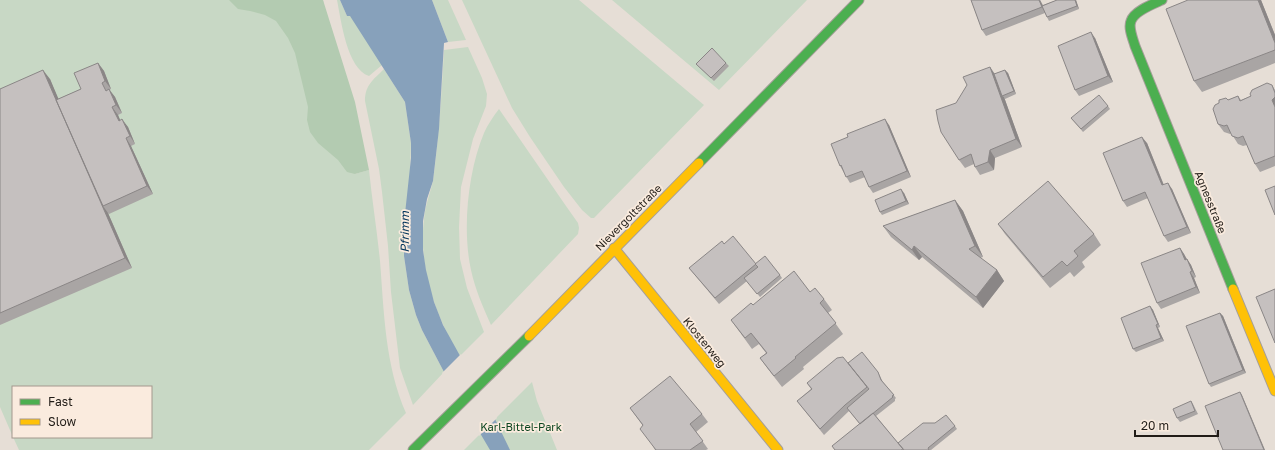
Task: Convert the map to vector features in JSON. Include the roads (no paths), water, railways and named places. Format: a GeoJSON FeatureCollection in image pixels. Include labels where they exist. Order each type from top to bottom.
{"type":"FeatureCollection","features":[{"type":"Feature","properties":{"kind":"street","name":"Nievergoltstraße"},"geometry":{"type":"LineString","coordinates":[[413,450],[527,338],[859,0]]}},
{"type":"Feature","properties":{"kind":"street","name":"Agnesstraße"},"geometry":{"type":"LineString","coordinates":[[1162,0],[1138,12],[1130,21],[1135,46],[1275,391]]}},
{"type":"Feature","properties":{"kind":"street","name":"Klosterweg"},"geometry":{"type":"LineString","coordinates":[[614,248],[778,450]]}},
{"type":"Feature","properties":{"kind":"water","name":"Pfrimm"},"geometry":{"type":"Polygon","coordinates":[[[340,0],[432,0],[448,42],[444,43],[439,129],[433,181],[427,199],[423,221],[423,250],[426,270],[434,302],[443,325],[495,419],[510,450],[490,450],[444,372],[422,330],[416,315],[409,290],[404,256],[404,223],[411,158],[411,143],[405,102],[350,16],[347,16],[340,0]]]}},
{"type":"Feature","properties":{"kind":"park label","name":"Karl-Bittel-Park"},"geometry":{"type":"Point","coordinates":[521,426]}}]}
